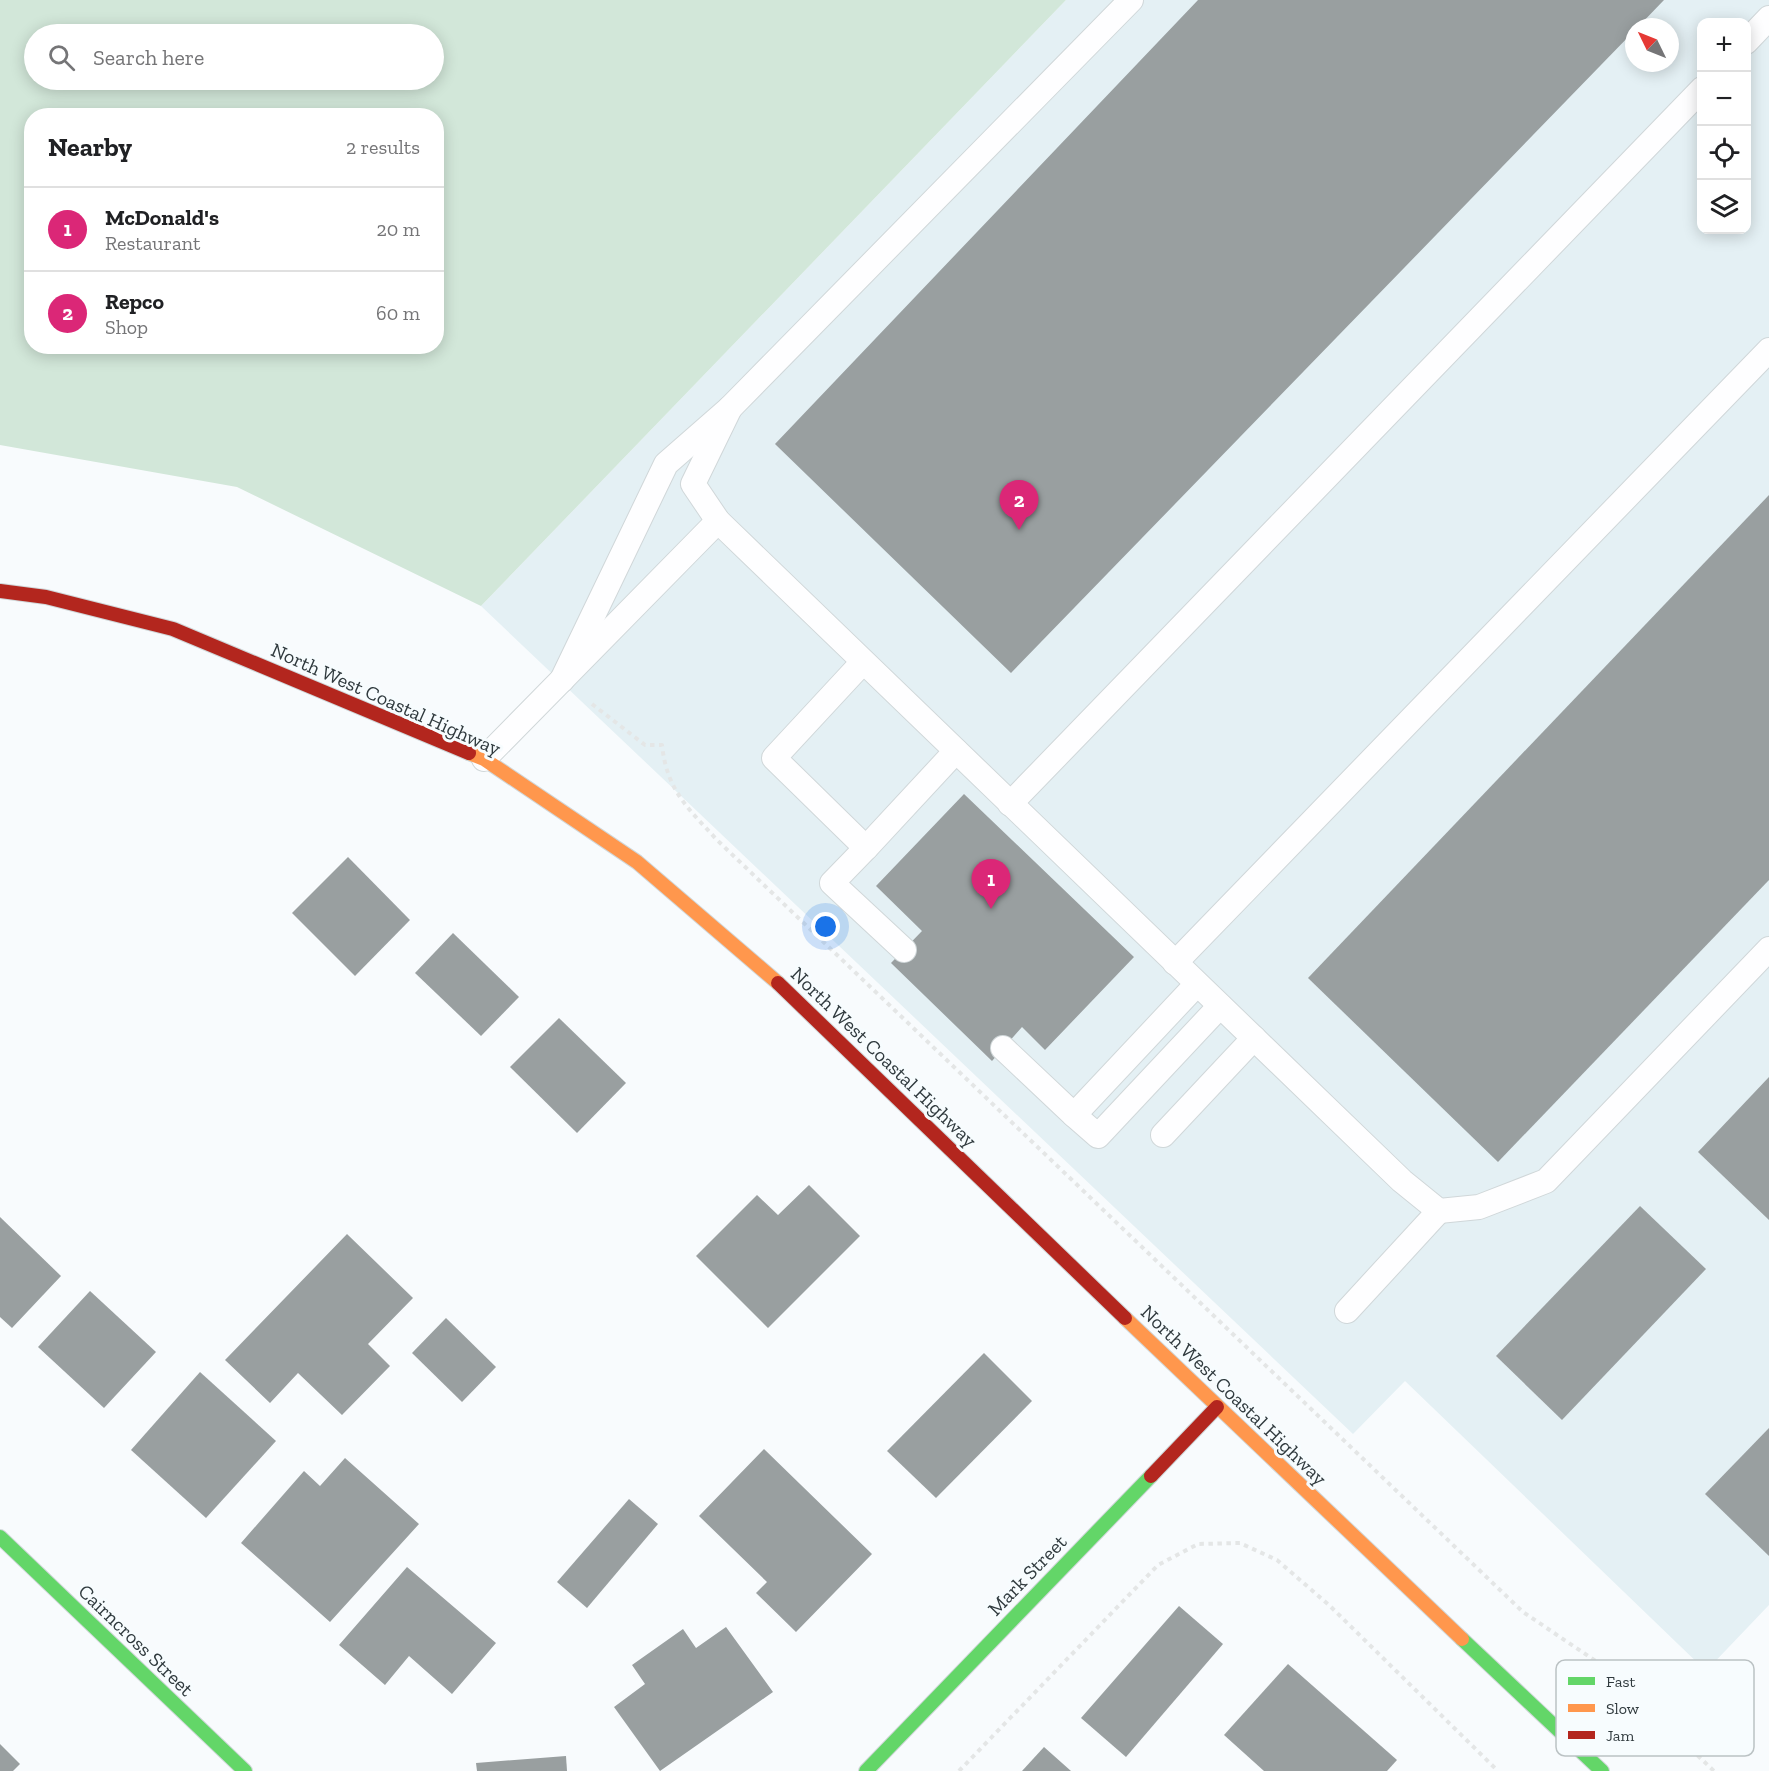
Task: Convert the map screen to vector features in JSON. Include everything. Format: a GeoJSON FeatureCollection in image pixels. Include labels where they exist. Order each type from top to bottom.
{"type":"FeatureCollection","features":[{"type":"Feature","properties":{"kind":"main road","name":"North West Coastal Highway"},"geometry":{"type":"LineString","coordinates":[[0,591],[46,597],[173,629],[484,759],[637,862],[794,995],[1217,1407],[1556,1728]]}},
{"type":"Feature","properties":{"kind":"main road","name":"Mark Street"},"geometry":{"type":"LineString","coordinates":[[866,1771],[1217,1407]]}},
{"type":"Feature","properties":{"kind":"main road","name":"Cairncross Street"},"geometry":{"type":"LineString","coordinates":[[0,1537],[245,1771]]}},
{"type":"Feature","properties":{"kind":"main road","name":"North West Coastal Highway"},"geometry":{"type":"LineString","coordinates":[[1586,1756],[1602,1771]]}},
{"type":"Feature","properties":{"kind":"lane"},"geometry":{"type":"LineString","coordinates":[[562,680],[666,464],[730,408],[1131,0]]}},
{"type":"Feature","properties":{"kind":"lane"},"geometry":{"type":"LineString","coordinates":[[1751,37],[1769,18]]}},
{"type":"Feature","properties":{"kind":"lane"},"geometry":{"type":"LineString","coordinates":[[1010,804],[1697,93]]}},
{"type":"Feature","properties":{"kind":"lane"},"geometry":{"type":"LineString","coordinates":[[1175,963],[1769,350]]}},
{"type":"Feature","properties":{"kind":"lane"},"geometry":{"type":"LineString","coordinates":[[730,408],[693,484],[718,521],[1402,1181],[1439,1211]]}},
{"type":"Feature","properties":{"kind":"lane"},"geometry":{"type":"LineString","coordinates":[[484,759],[718,521]]}},
{"type":"Feature","properties":{"kind":"lane"},"geometry":{"type":"LineString","coordinates":[[863,662],[774,758],[866,848]]}},
{"type":"Feature","properties":{"kind":"lane"},"geometry":{"type":"LineString","coordinates":[[904,950],[832,883],[956,751]]}},
{"type":"Feature","properties":{"kind":"lane"},"geometry":{"type":"LineString","coordinates":[[1347,1311],[1439,1211],[1479,1207],[1546,1181],[1769,950]]}},
{"type":"Feature","properties":{"kind":"lane"},"geometry":{"type":"LineString","coordinates":[[1074,1115],[1197,984]]}},
{"type":"Feature","properties":{"kind":"lane"},"geometry":{"type":"LineString","coordinates":[[1004,1048],[1098,1136],[1220,1006]]}},
{"type":"Feature","properties":{"kind":"lane"},"geometry":{"type":"LineString","coordinates":[[1163,1135],[1254,1038]]}},
{"type":"Feature","properties":{"kind":"path"},"geometry":{"type":"LineString","coordinates":[[562,680],[645,745],[662,745],[665,770],[680,800],[717,840],[1523,1612],[1594,1660]]}},
{"type":"Feature","properties":{"kind":"path"},"geometry":{"type":"LineString","coordinates":[[959,1771],[1158,1565],[1197,1544],[1240,1543],[1277,1560],[1329,1606],[1498,1771]]}},
{"type":"Feature","properties":{"kind":"path"},"geometry":{"type":"LineString","coordinates":[[1698,1756],[1714,1771]]}},
{"type":"Feature","properties":{"kind":"shaded area"},"geometry":{"type":"Polygon","coordinates":[[[1066,0],[1769,0],[1769,1605],[1716,1660],[1695,1660],[1405,1381],[1353,1434],[481,606],[1066,0]]]}},
{"type":"Feature","properties":{"kind":"green space"},"geometry":{"type":"Polygon","coordinates":[[[0,0],[1066,0],[481,606],[237,487],[0,445],[0,0]]]}},
{"type":"Feature","properties":{"kind":"building"},"geometry":{"type":"Polygon","coordinates":[[[1198,0],[1664,0],[1647,18],[1625,18],[1625,40],[1011,673],[775,444],[1198,0]]]}},
{"type":"Feature","properties":{"kind":"building"},"geometry":{"type":"Polygon","coordinates":[[[1769,495],[1769,880],[1498,1162],[1308,978],[1769,495]]]}},
{"type":"Feature","properties":{"kind":"building"},"geometry":{"type":"Polygon","coordinates":[[[964,794],[1134,957],[1045,1050],[1022,1027],[992,1061],[891,963],[922,931],[876,886],[964,794]]]}},
{"type":"Feature","properties":{"kind":"building"},"geometry":{"type":"Polygon","coordinates":[[[348,857],[410,920],[355,976],[292,913],[348,857]]]}},
{"type":"Feature","properties":{"kind":"building"},"geometry":{"type":"Polygon","coordinates":[[[453,933],[519,997],[481,1036],[415,973],[453,933]]]}},
{"type":"Feature","properties":{"kind":"building"},"geometry":{"type":"Polygon","coordinates":[[[559,1018],[626,1083],[577,1133],[510,1067],[559,1018]]]}},
{"type":"Feature","properties":{"kind":"building"},"geometry":{"type":"Polygon","coordinates":[[[1769,1077],[1769,1220],[1698,1152],[1769,1077]]]}},
{"type":"Feature","properties":{"kind":"building"},"geometry":{"type":"Polygon","coordinates":[[[809,1185],[860,1236],[768,1328],[696,1256],[757,1195],[778,1215],[809,1185]]]}},
{"type":"Feature","properties":{"kind":"building"},"geometry":{"type":"Polygon","coordinates":[[[1640,1206],[1706,1269],[1562,1420],[1496,1356],[1640,1206]]]}},
{"type":"Feature","properties":{"kind":"building"},"geometry":{"type":"Polygon","coordinates":[[[0,1217],[61,1276],[12,1328],[0,1317],[0,1217]]]}},
{"type":"Feature","properties":{"kind":"building"},"geometry":{"type":"Polygon","coordinates":[[[347,1234],[413,1298],[368,1344],[390,1366],[342,1415],[298,1373],[270,1403],[225,1360],[347,1234]]]}},
{"type":"Feature","properties":{"kind":"building"},"geometry":{"type":"Polygon","coordinates":[[[90,1291],[156,1352],[104,1408],[38,1347],[90,1291]]]}},
{"type":"Feature","properties":{"kind":"building"},"geometry":{"type":"Polygon","coordinates":[[[446,1318],[496,1367],[462,1402],[412,1353],[446,1318]]]}},
{"type":"Feature","properties":{"kind":"building"},"geometry":{"type":"Polygon","coordinates":[[[984,1353],[1032,1401],[936,1498],[887,1451],[984,1353]]]}},
{"type":"Feature","properties":{"kind":"building"},"geometry":{"type":"Polygon","coordinates":[[[200,1372],[276,1441],[206,1518],[131,1450],[200,1372]]]}},
{"type":"Feature","properties":{"kind":"building"},"geometry":{"type":"Polygon","coordinates":[[[1769,1428],[1769,1556],[1705,1494],[1769,1428]]]}},
{"type":"Feature","properties":{"kind":"building"},"geometry":{"type":"Polygon","coordinates":[[[764,1449],[872,1554],[796,1632],[756,1593],[767,1582],[699,1516],[764,1449]]]}},
{"type":"Feature","properties":{"kind":"building"},"geometry":{"type":"Polygon","coordinates":[[[345,1458],[419,1524],[330,1622],[241,1543],[304,1471],[320,1486],[345,1458]]]}},
{"type":"Feature","properties":{"kind":"building"},"geometry":{"type":"Polygon","coordinates":[[[629,1499],[658,1524],[587,1608],[557,1582],[629,1499]]]}},
{"type":"Feature","properties":{"kind":"building"},"geometry":{"type":"Polygon","coordinates":[[[407,1567],[496,1643],[452,1694],[409,1656],[385,1685],[339,1645],[407,1567]]]}},
{"type":"Feature","properties":{"kind":"building"},"geometry":{"type":"Polygon","coordinates":[[[1179,1606],[1223,1644],[1126,1757],[1081,1718],[1179,1606]]]}},
{"type":"Feature","properties":{"kind":"building"},"geometry":{"type":"Polygon","coordinates":[[[726,1627],[773,1692],[660,1771],[614,1707],[645,1684],[632,1665],[683,1629],[696,1648],[726,1627]]]}},
{"type":"Feature","properties":{"kind":"building"},"geometry":{"type":"Polygon","coordinates":[[[1288,1664],[1397,1760],[1387,1771],[1264,1771],[1224,1735],[1288,1664]]]}},
{"type":"Feature","properties":{"kind":"building"},"geometry":{"type":"Polygon","coordinates":[[[0,1744],[20,1764],[13,1771],[0,1771],[0,1744]]]}},
{"type":"Feature","properties":{"kind":"building"},"geometry":{"type":"Polygon","coordinates":[[[1044,1747],[1071,1771],[1022,1771],[1044,1747]]]}},
{"type":"Feature","properties":{"kind":"building"},"geometry":{"type":"Polygon","coordinates":[[[566,1756],[567,1771],[477,1771],[476,1763],[566,1756]]]}},
{"type":"Feature","properties":{"kind":"traffic: fast"},"geometry":{"type":"LineString","coordinates":[[866,1771],[1151,1476]]}},
{"type":"Feature","properties":{"kind":"traffic: fast"},"geometry":{"type":"LineString","coordinates":[[0,1537],[245,1771]]}},
{"type":"Feature","properties":{"kind":"traffic: fast"},"geometry":{"type":"LineString","coordinates":[[1462,1639],[1556,1728]]}},
{"type":"Feature","properties":{"kind":"traffic: fast"},"geometry":{"type":"LineString","coordinates":[[1586,1756],[1602,1771]]}},
{"type":"Feature","properties":{"kind":"traffic: slow"},"geometry":{"type":"LineString","coordinates":[[469,753],[484,759],[637,862],[778,983]]}},
{"type":"Feature","properties":{"kind":"traffic: slow"},"geometry":{"type":"LineString","coordinates":[[1125,1318],[1462,1639]]}},
{"type":"Feature","properties":{"kind":"traffic: jam"},"geometry":{"type":"LineString","coordinates":[[0,591],[46,597],[173,629],[469,753]]}},
{"type":"Feature","properties":{"kind":"traffic: jam"},"geometry":{"type":"LineString","coordinates":[[778,983],[1125,1318]]}},
{"type":"Feature","properties":{"kind":"traffic: jam"},"geometry":{"type":"LineString","coordinates":[[1151,1476],[1217,1407]]}},
{"type":"Feature","properties":{"kind":"place","name":"Repco"},"geometry":{"type":"Point","coordinates":[1019,530]}},
{"type":"Feature","properties":{"kind":"place","name":"McDonald's"},"geometry":{"type":"Point","coordinates":[991,909]}}]}
